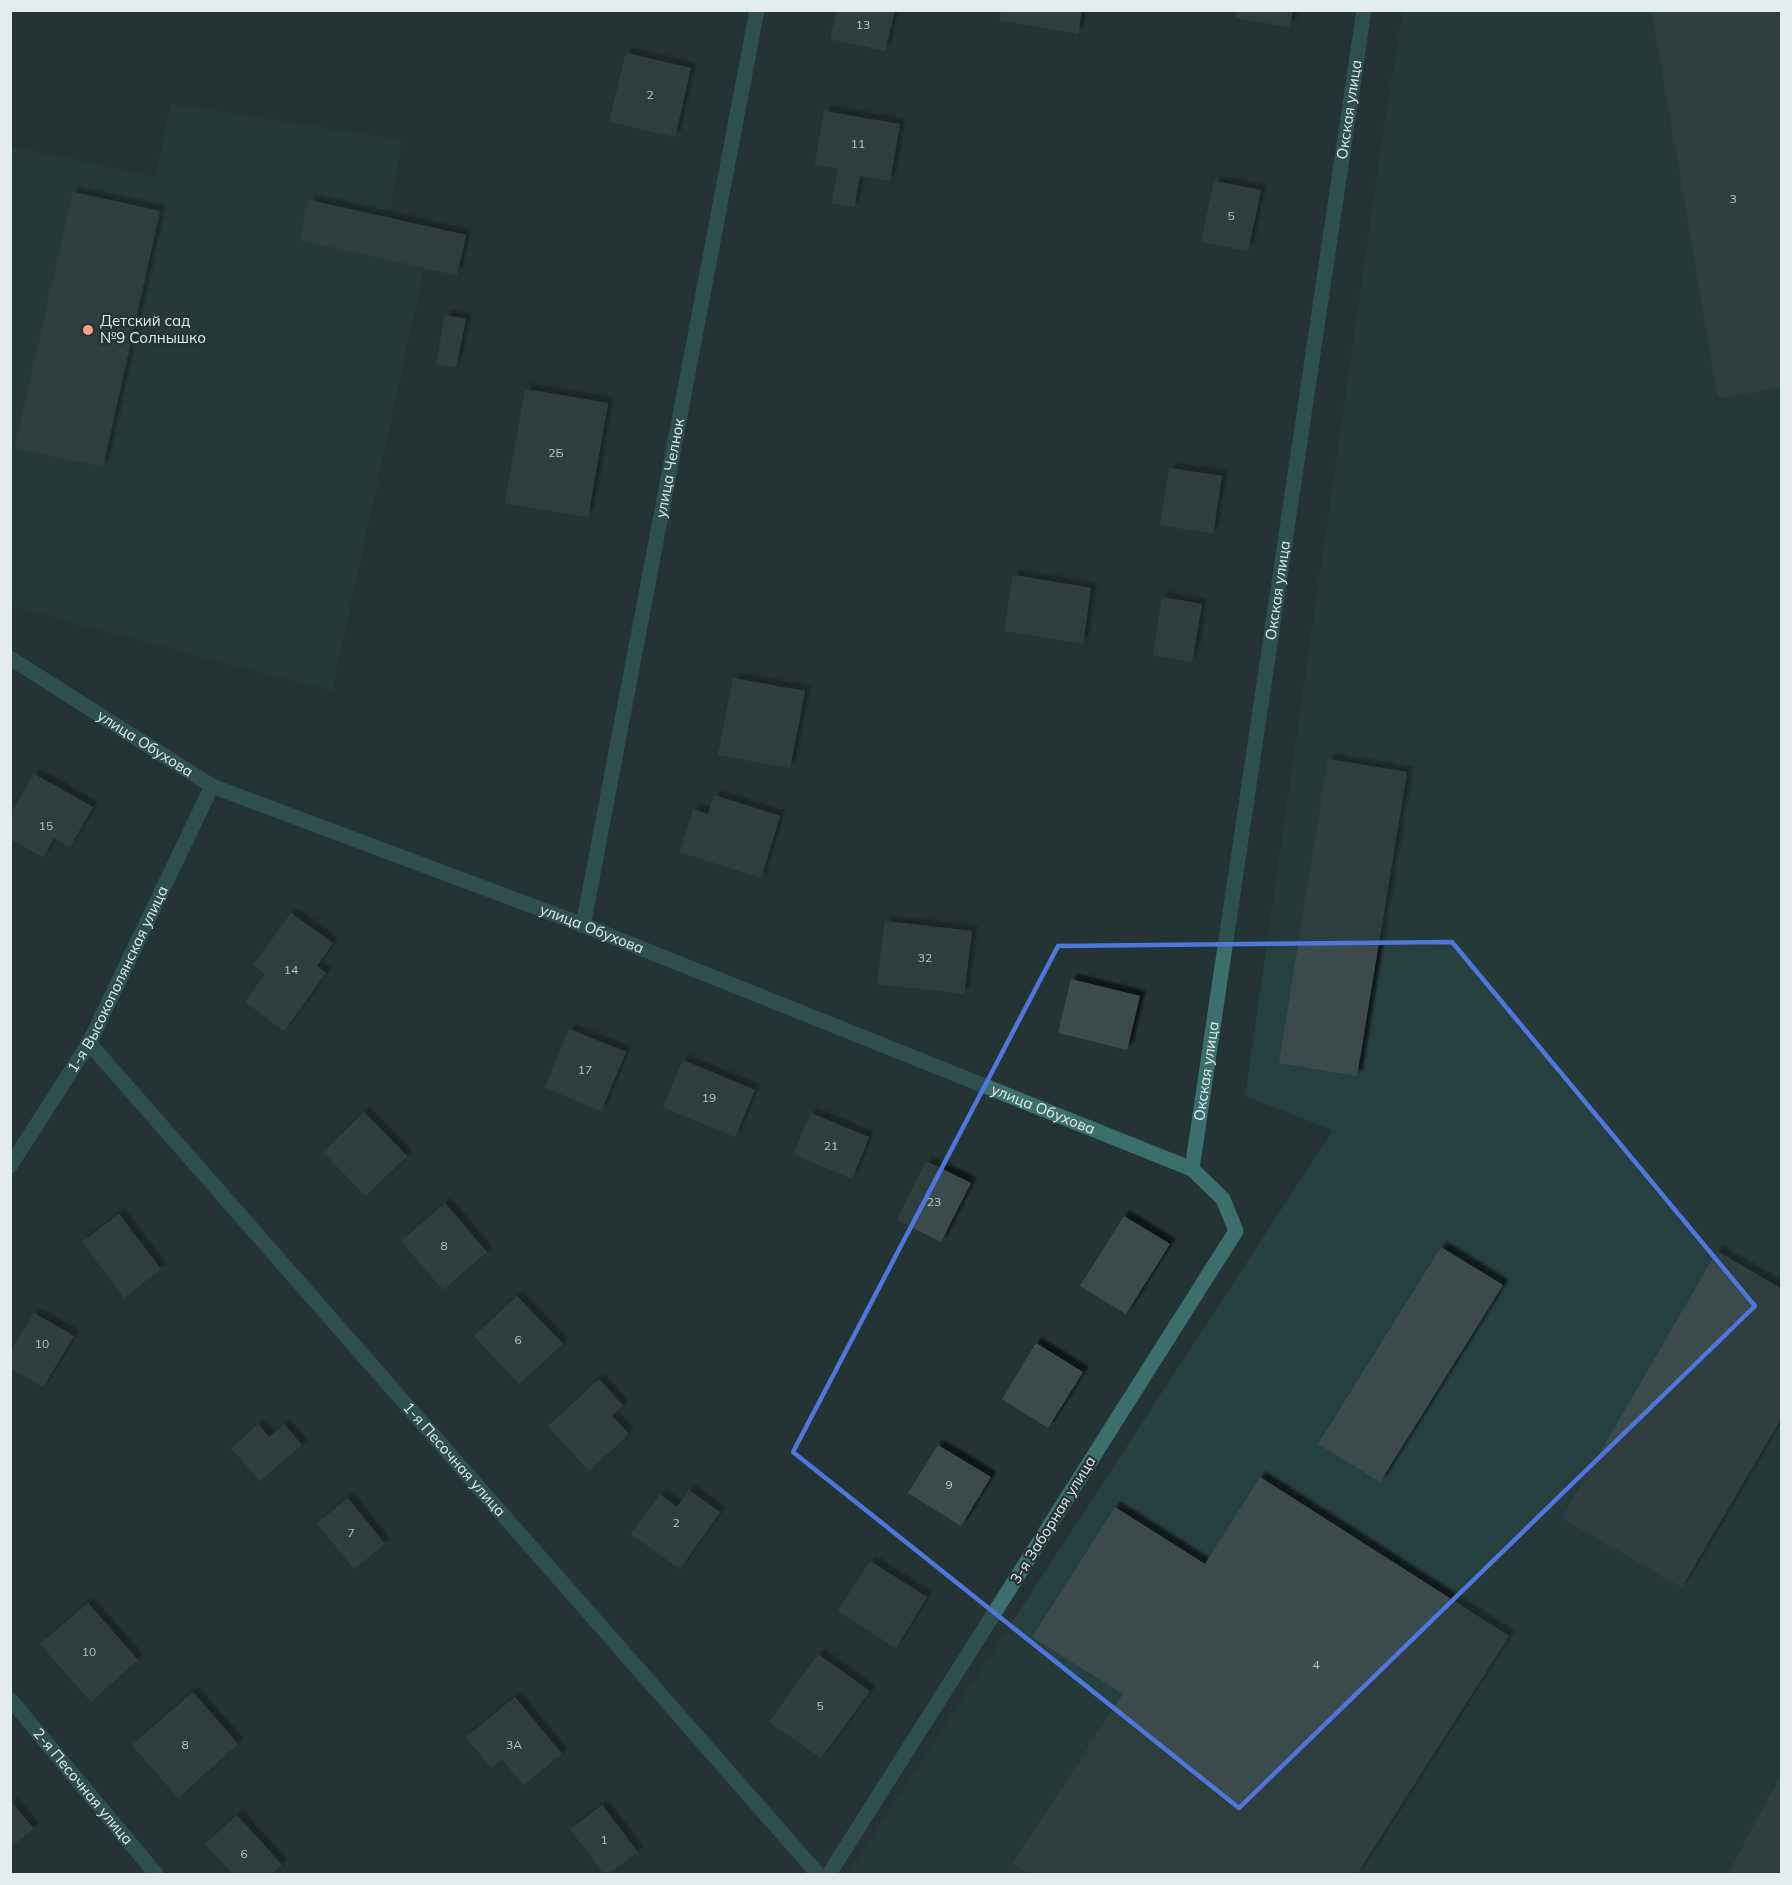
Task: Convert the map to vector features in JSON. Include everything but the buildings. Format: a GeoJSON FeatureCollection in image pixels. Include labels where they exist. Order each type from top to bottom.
{"type":"FeatureCollection","features":[{"type":"Feature","properties":{"kind":"street","name":"улица Челнок"},"geometry":{"type":"LineString","coordinates":[[584,926],[757,10]]}},
{"type":"Feature","properties":{"kind":"street","name":"Окская улица"},"geometry":{"type":"LineString","coordinates":[[1192,1169],[1364,10]]}},
{"type":"Feature","properties":{"kind":"street","name":"улица Обухова"},"geometry":{"type":"LineString","coordinates":[[10,658],[212,786],[584,926],[1192,1169]]}},
{"type":"Feature","properties":{"kind":"street","name":"1-я Высокополянская улица"},"geometry":{"type":"LineString","coordinates":[[10,1166],[89,1043],[212,786]]}},
{"type":"Feature","properties":{"kind":"street","name":"1-я Песочная улица"},"geometry":{"type":"LineString","coordinates":[[89,1043],[818,1875]]}},
{"type":"Feature","properties":{"kind":"street","name":"3-я Заборная улица"},"geometry":{"type":"LineString","coordinates":[[829,1875],[1236,1231],[1223,1199],[1192,1169]]}},
{"type":"Feature","properties":{"kind":"street","name":"2-я Песочная улица"},"geometry":{"type":"LineString","coordinates":[[10,1699],[156,1875]]}},
{"type":"Feature","properties":{"kind":"highlighted area"},"geometry":{"type":"Polygon","coordinates":[[[1452,942],[1755,1306],[1239,1808],[793,1452],[1058,946],[1452,942]]]}},
{"type":"Feature","properties":{"kind":"shaded area"},"geometry":{"type":"Polygon","coordinates":[[[1403,11],[1781,11],[1781,1874],[848,1874],[1333,1130],[1245,1096],[1384,126],[1403,11]]]}},
{"type":"Feature","properties":{"kind":"shaded area"},"geometry":{"type":"Polygon","coordinates":[[[171,104],[402,140],[389,218],[457,275],[424,269],[332,691],[11,606],[10,146],[155,177],[171,104]]]}},
{"type":"Feature","properties":{"kind":"place","name":"Детский сад №9 Солнышко"},"geometry":{"type":"Point","coordinates":[88,330]}}]}
